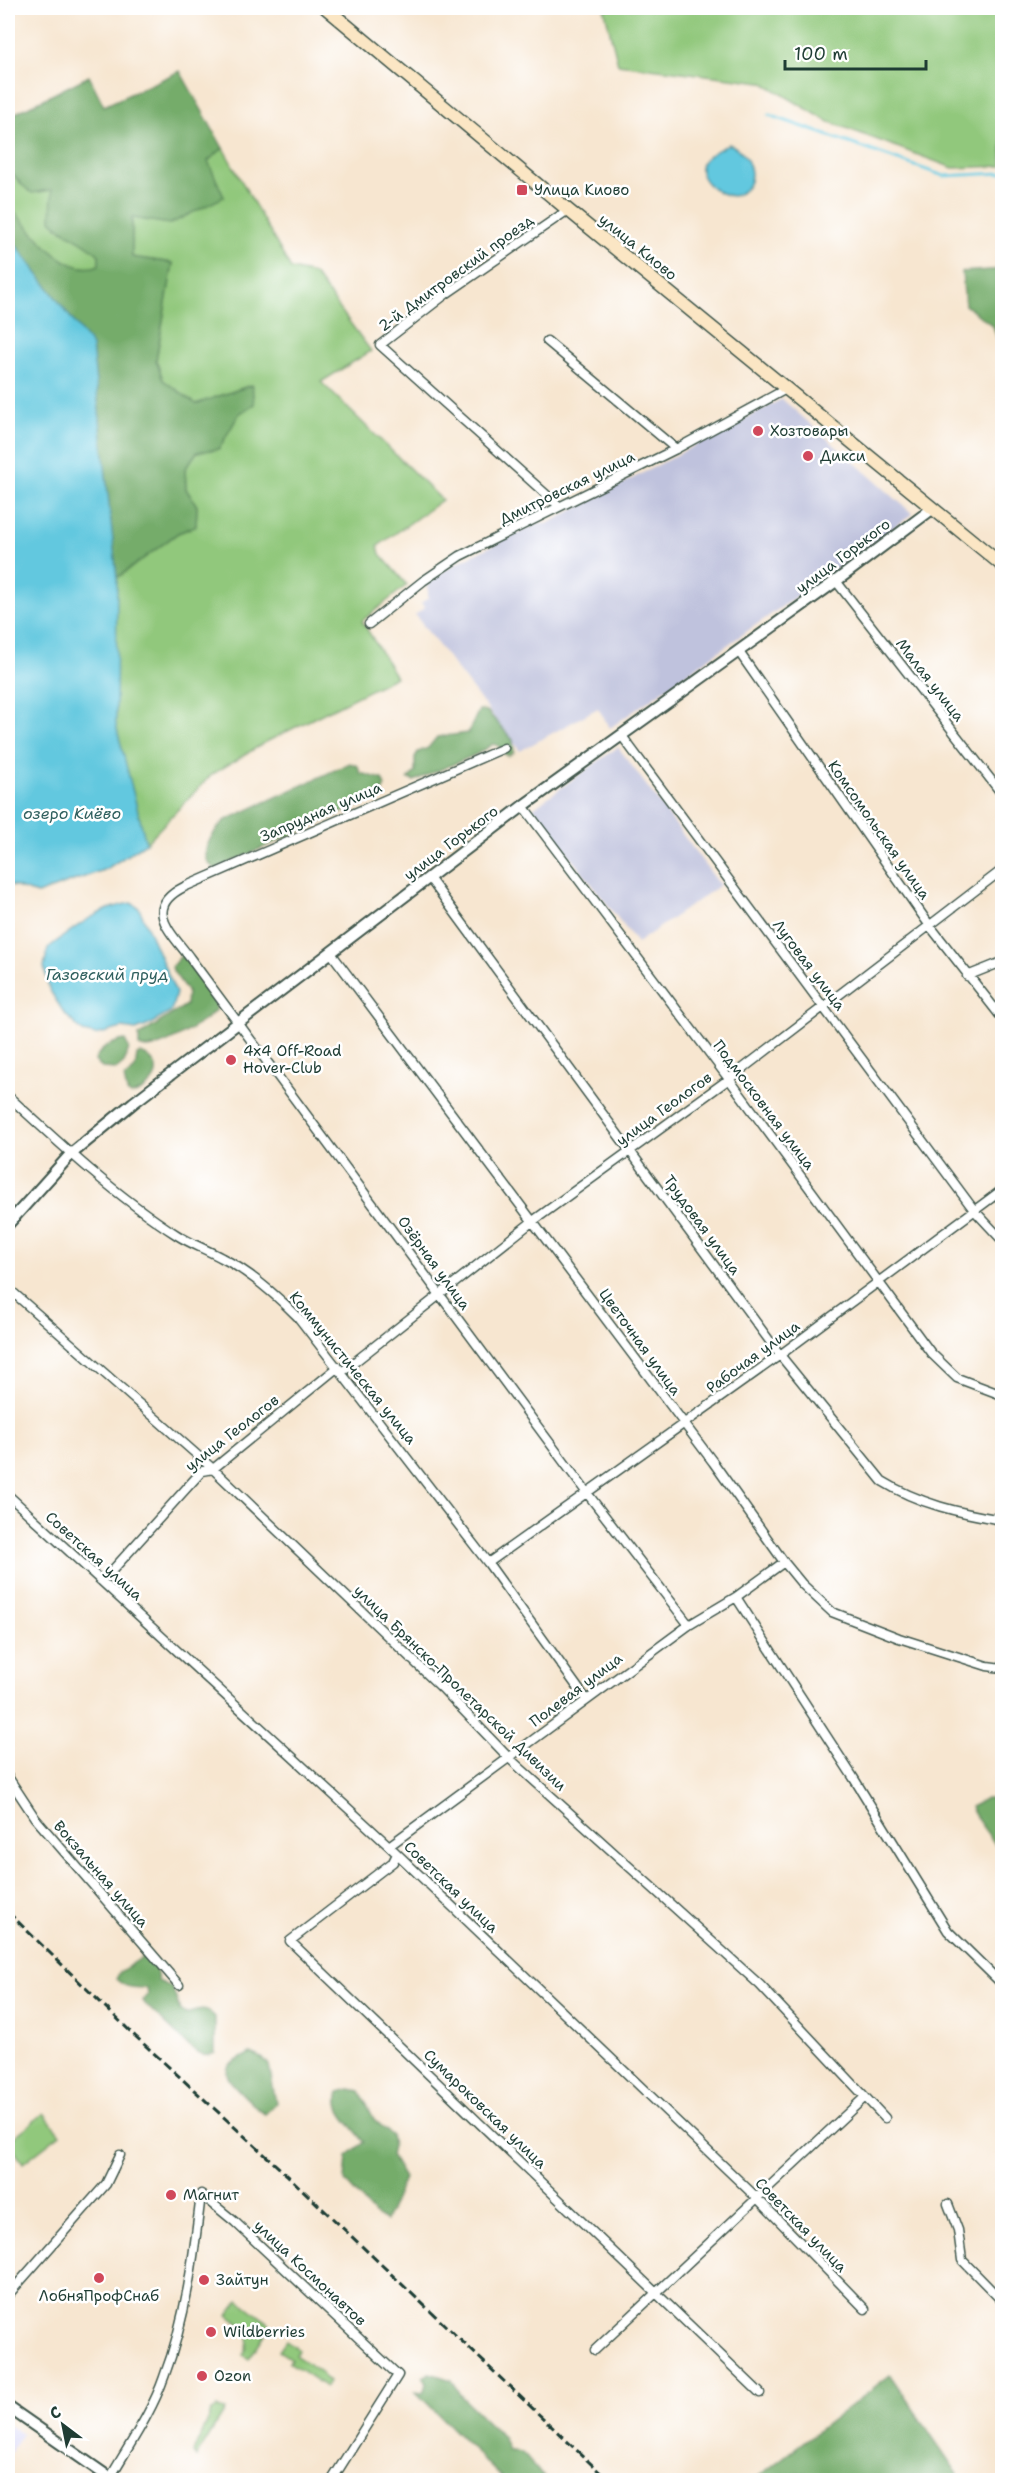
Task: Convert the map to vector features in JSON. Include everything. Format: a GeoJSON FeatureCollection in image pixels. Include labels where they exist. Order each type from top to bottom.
{"type":"FeatureCollection","features":[{"type":"Feature","properties":{"kind":"main road","name":"улица Киово"},"geometry":{"type":"LineString","coordinates":[[326,8],[1002,566]]}},
{"type":"Feature","properties":{"kind":"street","name":"2-й Дмитровский проезд"},"geometry":{"type":"LineString","coordinates":[[559,506],[380,345],[446,294],[568,210]]}},
{"type":"Feature","properties":{"kind":"street"},"geometry":{"type":"LineString","coordinates":[[547,341],[676,449]]}},
{"type":"Feature","properties":{"kind":"street","name":"Дмитровская улица"},"geometry":{"type":"LineString","coordinates":[[369,624],[460,555],[676,449],[786,389]]}},
{"type":"Feature","properties":{"kind":"street","name":"улица Горького"},"geometry":{"type":"LineString","coordinates":[[8,1224],[71,1154],[133,1103],[523,806],[739,652],[932,509]]}},
{"type":"Feature","properties":{"kind":"street","name":"Малая улица"},"geometry":{"type":"LineString","coordinates":[[836,581],[1002,795]]}},
{"type":"Feature","properties":{"kind":"street","name":"Комсомольская улица"},"geometry":{"type":"LineString","coordinates":[[739,652],[930,926],[1002,1018]]}},
{"type":"Feature","properties":{"kind":"street","name":"Луговая улица"},"geometry":{"type":"LineString","coordinates":[[622,736],[974,1210],[1002,1240]]}},
{"type":"Feature","properties":{"kind":"street","name":"Запрудная улица"},"geometry":{"type":"LineString","coordinates":[[162,914],[164,900],[171,893],[504,748]]}},
{"type":"Feature","properties":{"kind":"street","name":"Подмосковная улица"},"geometry":{"type":"LineString","coordinates":[[523,806],[729,1079],[931,1353],[957,1378],[1002,1395]]}},
{"type":"Feature","properties":{"kind":"street","name":"улица Геологов"},"geometry":{"type":"LineString","coordinates":[[100,1580],[109,1574],[202,1471],[213,1469],[533,1221],[824,1008],[1002,870]]}},
{"type":"Feature","properties":{"kind":"street","name":"Трудовая улица"},"geometry":{"type":"LineString","coordinates":[[430,879],[780,1355],[882,1481],[904,1494],[962,1514],[1002,1520]]}},
{"type":"Feature","properties":{"kind":"street","name":"Озёрная улица"},"geometry":{"type":"LineString","coordinates":[[162,914],[174,936],[587,1493],[689,1625]]}},
{"type":"Feature","properties":{"kind":"street","name":"Цветочная улица"},"geometry":{"type":"LineString","coordinates":[[331,953],[802,1584],[832,1612],[899,1638],[987,1666],[1002,1668]]}},
{"type":"Feature","properties":{"kind":"street"},"geometry":{"type":"LineString","coordinates":[[967,975],[1002,962]]}},
{"type":"Feature","properties":{"kind":"street","name":"Коммунистическая улица"},"geometry":{"type":"LineString","coordinates":[[8,1096],[71,1154],[178,1236],[224,1258],[279,1297],[340,1369],[488,1563],[586,1699]]}},
{"type":"Feature","properties":{"kind":"street","name":"Рабочая улица"},"geometry":{"type":"LineString","coordinates":[[488,1563],[780,1355],[1002,1190]]}},
{"type":"Feature","properties":{"kind":"street","name":"улица Брянско-Пролетарской Дивизии"},"geometry":{"type":"LineString","coordinates":[[8,1288],[213,1469],[442,1688],[509,1758],[760,1986],[885,2118]]}},
{"type":"Feature","properties":{"kind":"street","name":"Советская улица"},"geometry":{"type":"LineString","coordinates":[[8,1496],[389,1846],[757,2198],[865,2309]]}},
{"type":"Feature","properties":{"kind":"street","name":"Полевая улица"},"geometry":{"type":"LineString","coordinates":[[389,1846],[586,1699],[689,1625],[736,1597],[784,1562]]}},
{"type":"Feature","properties":{"kind":"street"},"geometry":{"type":"LineString","coordinates":[[736,1597],[853,1777],[948,1931],[1002,1984]]}},
{"type":"Feature","properties":{"kind":"street","name":"Вокзальная улица"},"geometry":{"type":"LineString","coordinates":[[8,1777],[35,1818],[179,1985]]}},
{"type":"Feature","properties":{"kind":"street","name":"Сумароковская улица"},"geometry":{"type":"LineString","coordinates":[[397,1854],[393,1862],[290,1941],[760,2393]]}},
{"type":"Feature","properties":{"kind":"street"},"geometry":{"type":"LineString","coordinates":[[595,2350],[865,2097]]}},
{"type":"Feature","properties":{"kind":"street"},"geometry":{"type":"LineString","coordinates":[[8,2295],[106,2184],[120,2155]]}},
{"type":"Feature","properties":{"kind":"street","name":"улица Космонавтов"},"geometry":{"type":"LineString","coordinates":[[111,2480],[164,2378],[181,2324],[195,2248],[201,2194],[235,2221],[398,2375],[332,2481]]}},
{"type":"Feature","properties":{"kind":"street"},"geometry":{"type":"LineString","coordinates":[[948,2204],[958,2230],[962,2260],[991,2287],[1002,2301]]}},
{"type":"Feature","properties":{"kind":"street"},"geometry":{"type":"LineString","coordinates":[[8,2407],[111,2480]]}},
{"type":"Feature","properties":{"kind":"shaded area"},"geometry":{"type":"Polygon","coordinates":[[[782,399],[913,514],[610,728],[598,708],[520,751],[415,615],[425,608],[421,603],[428,598],[428,584],[431,579],[459,562],[538,523],[547,524],[782,399]]]}},
{"type":"Feature","properties":{"kind":"shaded area"},"geometry":{"type":"Polygon","coordinates":[[[618,747],[720,885],[637,943],[533,808],[618,747]]]}},
{"type":"Feature","properties":{"kind":"shaded area"},"geometry":{"type":"Polygon","coordinates":[[[8,2425],[23,2434],[8,2456],[8,2425]]]}},
{"type":"Feature","properties":{"kind":"green space"},"geometry":{"type":"Polygon","coordinates":[[[604,8],[1002,8],[1002,166],[953,168],[827,121],[762,82],[618,64],[604,8]]]}},
{"type":"Feature","properties":{"kind":"green space"},"geometry":{"type":"Polygon","coordinates":[[[180,71],[223,148],[208,161],[224,197],[170,224],[132,218],[132,257],[173,263],[156,360],[163,380],[196,404],[252,385],[254,404],[239,414],[219,449],[197,452],[185,469],[186,489],[197,506],[196,526],[178,533],[117,578],[92,346],[17,246],[8,238],[8,204],[37,237],[61,258],[86,268],[99,265],[99,255],[51,220],[52,190],[32,193],[8,168],[8,117],[89,76],[104,106],[180,71]]]}},
{"type":"Feature","properties":{"kind":"green space"},"geometry":{"type":"Polygon","coordinates":[[[223,148],[291,269],[314,274],[371,351],[321,382],[442,500],[378,546],[380,554],[407,585],[362,621],[396,677],[266,742],[211,775],[146,843],[106,869],[37,894],[8,884],[8,238],[92,346],[117,578],[178,533],[196,526],[197,506],[186,489],[185,469],[197,452],[219,448],[239,414],[254,404],[251,385],[196,404],[163,380],[156,360],[173,263],[132,258],[132,218],[223,148]]]}},
{"type":"Feature","properties":{"kind":"green space"},"geometry":{"type":"Polygon","coordinates":[[[8,168],[22,185],[52,190],[57,227],[92,247],[99,255],[99,266],[86,268],[74,265],[49,249],[37,237],[8,204],[8,168]]]}},
{"type":"Feature","properties":{"kind":"green space"},"geometry":{"type":"Polygon","coordinates":[[[1002,269],[1002,353],[993,326],[965,305],[962,272],[1002,269]]]}},
{"type":"Feature","properties":{"kind":"green space"},"geometry":{"type":"Polygon","coordinates":[[[479,710],[487,711],[513,740],[514,752],[508,756],[499,746],[493,744],[477,754],[414,781],[408,779],[415,772],[415,757],[418,752],[428,748],[437,737],[468,733],[479,710]]]}},
{"type":"Feature","properties":{"kind":"green space"},"geometry":{"type":"Polygon","coordinates":[[[350,763],[358,766],[360,773],[382,779],[385,786],[380,796],[215,869],[209,863],[206,857],[208,845],[224,821],[350,763]]]}},
{"type":"Feature","properties":{"kind":"green space"},"geometry":{"type":"Polygon","coordinates":[[[181,956],[184,956],[204,981],[215,1002],[216,1009],[202,1022],[167,1042],[146,1048],[139,1046],[139,1036],[186,1005],[187,991],[172,966],[181,956]]]}},
{"type":"Feature","properties":{"kind":"green space"},"geometry":{"type":"Polygon","coordinates":[[[125,1040],[129,1048],[124,1063],[117,1069],[102,1068],[95,1061],[99,1053],[107,1047],[125,1040]]]}},
{"type":"Feature","properties":{"kind":"green space"},"geometry":{"type":"Polygon","coordinates":[[[141,1053],[150,1058],[154,1064],[155,1076],[146,1088],[131,1095],[127,1092],[124,1078],[135,1069],[137,1055],[141,1053]]]}},
{"type":"Feature","properties":{"kind":"green space"},"geometry":{"type":"Polygon","coordinates":[[[986,1798],[1002,1798],[1002,1863],[997,1848],[971,1807],[986,1798]]]}},
{"type":"Feature","properties":{"kind":"green space"},"geometry":{"type":"Polygon","coordinates":[[[144,1956],[154,1963],[158,1981],[172,1987],[180,2010],[186,2014],[205,2011],[215,2017],[215,2053],[204,2055],[193,2050],[142,2001],[148,1995],[147,1988],[130,1987],[116,1979],[120,1972],[144,1956]]]}},
{"type":"Feature","properties":{"kind":"green space"},"geometry":{"type":"Polygon","coordinates":[[[250,2053],[264,2059],[269,2065],[276,2103],[265,2114],[240,2092],[227,2075],[229,2065],[250,2053]]]}},
{"type":"Feature","properties":{"kind":"green space"},"geometry":{"type":"Polygon","coordinates":[[[350,2089],[360,2091],[374,2119],[391,2135],[393,2145],[391,2156],[404,2178],[386,2221],[375,2215],[345,2181],[347,2156],[364,2142],[338,2106],[339,2092],[350,2089]]]}},
{"type":"Feature","properties":{"kind":"green space"},"geometry":{"type":"Polygon","coordinates":[[[44,2113],[60,2134],[23,2163],[8,2142],[44,2113]]]}},
{"type":"Feature","properties":{"kind":"green space"},"geometry":{"type":"Polygon","coordinates":[[[239,2300],[271,2325],[249,2359],[243,2355],[247,2347],[247,2332],[228,2315],[239,2300]]]}},
{"type":"Feature","properties":{"kind":"green space"},"geometry":{"type":"Polygon","coordinates":[[[286,2341],[299,2350],[295,2355],[319,2371],[329,2382],[326,2387],[289,2362],[291,2359],[279,2351],[286,2341]]]}},
{"type":"Feature","properties":{"kind":"green space"},"geometry":{"type":"Polygon","coordinates":[[[430,2373],[452,2380],[460,2395],[503,2437],[509,2451],[524,2454],[536,2470],[548,2480],[504,2480],[416,2392],[423,2393],[426,2384],[423,2377],[430,2373]]]}},
{"type":"Feature","properties":{"kind":"green space"},"geometry":{"type":"Polygon","coordinates":[[[890,2375],[962,2480],[809,2480],[806,2473],[788,2476],[783,2480],[754,2480],[890,2375]]]}},
{"type":"Feature","properties":{"kind":"green space"},"geometry":{"type":"Polygon","coordinates":[[[217,2408],[225,2410],[196,2457],[193,2454],[197,2443],[211,2412],[217,2408]]]}},
{"type":"Feature","properties":{"kind":"water"},"geometry":{"type":"Polygon","coordinates":[[[729,144],[743,154],[748,162],[751,178],[748,186],[742,192],[733,196],[722,194],[708,184],[701,170],[702,164],[709,155],[729,144]]]}},
{"type":"Feature","properties":{"kind":"water","name":"озеро Киёво"},"geometry":{"type":"Polygon","coordinates":[[[8,238],[17,246],[92,346],[117,578],[116,725],[146,843],[106,869],[37,894],[8,884],[8,238]]]}},
{"type":"Feature","properties":{"kind":"water","name":"Газовский пруд"},"geometry":{"type":"Polygon","coordinates":[[[131,903],[139,908],[176,993],[171,1012],[136,1030],[122,1028],[96,1035],[83,1032],[64,1013],[49,989],[44,967],[48,948],[97,914],[131,903]]]}},
{"type":"Feature","properties":{"kind":"waterway"},"geometry":{"type":"LineString","coordinates":[[769,115],[944,176],[1002,173]]}},
{"type":"Feature","properties":{"kind":"railway"},"geometry":{"type":"LineString","coordinates":[[8,1912],[135,2036],[288,2176],[608,2480]]}},
{"type":"Feature","properties":{"kind":"place","name":"Улица Киово"},"geometry":{"type":"Point","coordinates":[522,190]}},
{"type":"Feature","properties":{"kind":"place","name":"Хозтовары"},"geometry":{"type":"Point","coordinates":[758,431]}},
{"type":"Feature","properties":{"kind":"place","name":"Дикси"},"geometry":{"type":"Point","coordinates":[808,456]}},
{"type":"Feature","properties":{"kind":"place","name":"4x4 Off-Road Hover-Club"},"geometry":{"type":"Point","coordinates":[231,1060]}},
{"type":"Feature","properties":{"kind":"place","name":"Магнит"},"geometry":{"type":"Point","coordinates":[171,2195]}},
{"type":"Feature","properties":{"kind":"place","name":"ЛобняПрофСнаб"},"geometry":{"type":"Point","coordinates":[99,2278]}},
{"type":"Feature","properties":{"kind":"place","name":"Зайтун"},"geometry":{"type":"Point","coordinates":[204,2280]}},
{"type":"Feature","properties":{"kind":"place","name":"Wildberries"},"geometry":{"type":"Point","coordinates":[211,2332]}},
{"type":"Feature","properties":{"kind":"place","name":"Ozon"},"geometry":{"type":"Point","coordinates":[202,2376]}}]}
